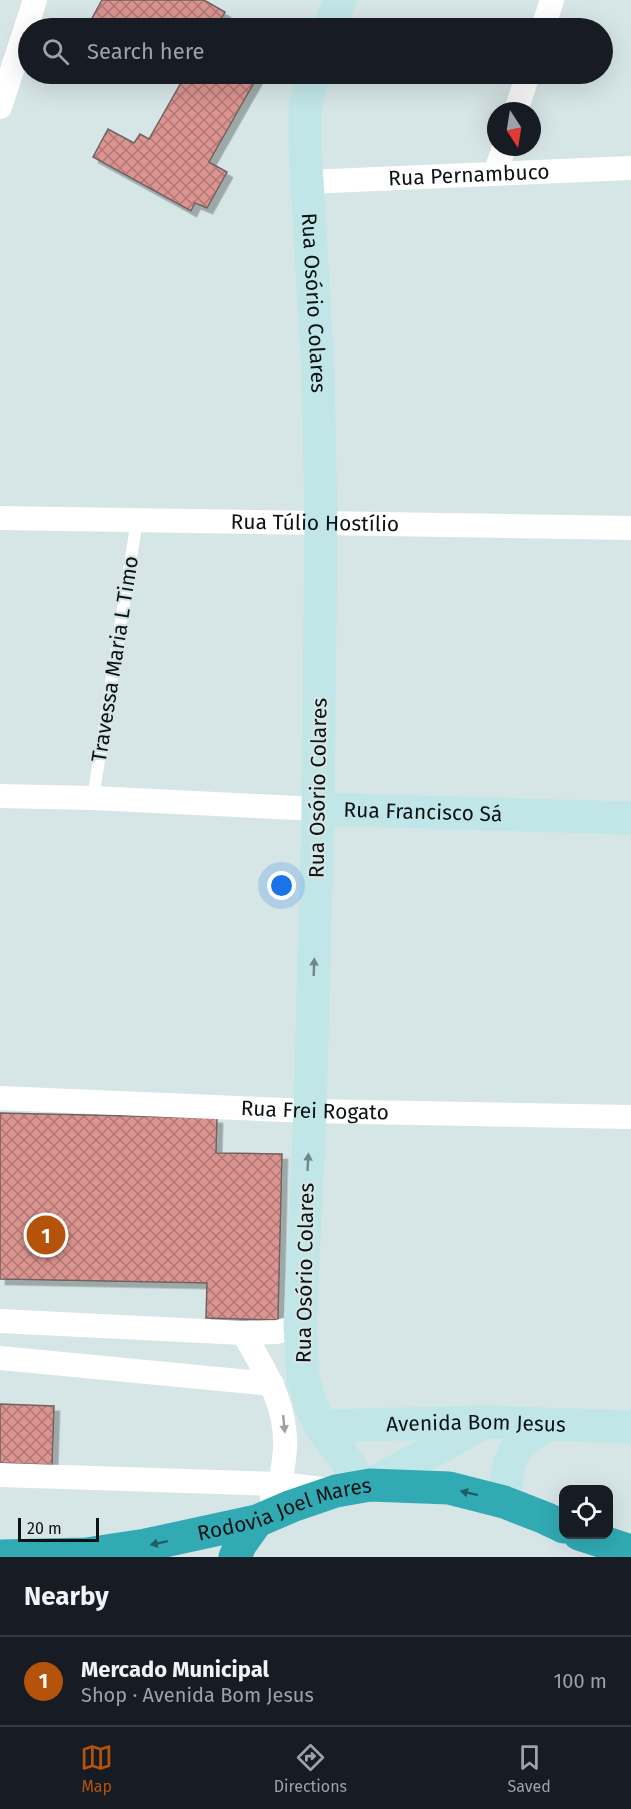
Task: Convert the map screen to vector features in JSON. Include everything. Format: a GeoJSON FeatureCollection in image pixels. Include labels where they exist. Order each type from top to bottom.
{"type":"FeatureCollection","features":[{"type":"Feature","properties":{"kind":"highway","name":"Rodovia Joel Mares"},"geometry":{"type":"LineString","coordinates":[[0,1556],[86,1554],[146,1545],[257,1521],[292,1506],[356,1488],[448,1488],[504,1502],[545,1518],[559,1527]]}},
{"type":"Feature","properties":{"kind":"highway"},"geometry":{"type":"LineString","coordinates":[[235,1557],[240,1545],[257,1521]]}},
{"type":"Feature","properties":{"kind":"highway","name":"Rodovia Joel Mares"},"geometry":{"type":"LineString","coordinates":[[578,1539],[631,1551]]}},
{"type":"Feature","properties":{"kind":"main road"},"geometry":{"type":"LineString","coordinates":[[333,18],[340,0]]}},
{"type":"Feature","properties":{"kind":"main road","name":"Rua Osório Colares"},"geometry":{"type":"LineString","coordinates":[[311,84],[305,107],[318,373],[321,523],[318,809],[310,1111],[300,1326],[303,1378],[310,1403],[320,1426],[344,1456],[356,1488]]}},
{"type":"Feature","properties":{"kind":"main road","name":"Rua Francisco Sá"},"geometry":{"type":"LineString","coordinates":[[318,809],[631,818]]}},
{"type":"Feature","properties":{"kind":"main road"},"geometry":{"type":"LineString","coordinates":[[356,1488],[485,1422]]}},
{"type":"Feature","properties":{"kind":"main road","name":"Avenida Bom Jesus"},"geometry":{"type":"LineString","coordinates":[[320,1426],[485,1422],[631,1427]]}},
{"type":"Feature","properties":{"kind":"main road"},"geometry":{"type":"LineString","coordinates":[[504,1502],[507,1473],[512,1456],[524,1440],[546,1425]]}},
{"type":"Feature","properties":{"kind":"street"},"geometry":{"type":"LineString","coordinates":[[29,18],[35,0]]}},
{"type":"Feature","properties":{"kind":"street"},"geometry":{"type":"LineString","coordinates":[[546,18],[552,0]]}},
{"type":"Feature","properties":{"kind":"street"},"geometry":{"type":"LineString","coordinates":[[0,107],[18,52]]}},
{"type":"Feature","properties":{"kind":"street"},"geometry":{"type":"LineString","coordinates":[[519,102],[525,84]]}},
{"type":"Feature","properties":{"kind":"street"},"geometry":{"type":"LineString","coordinates":[[495,174],[501,156]]}},
{"type":"Feature","properties":{"kind":"street","name":"Rua Pernambuco"},"geometry":{"type":"LineString","coordinates":[[307,182],[631,168]]}},
{"type":"Feature","properties":{"kind":"street","name":"Rua Túlio Hostílio"},"geometry":{"type":"LineString","coordinates":[[0,518],[631,528]]}},
{"type":"Feature","properties":{"kind":"street","name":"Rua Francisco Sá"},"geometry":{"type":"LineString","coordinates":[[0,796],[93,798],[318,809]]}},
{"type":"Feature","properties":{"kind":"street","name":"Rua Frei Rogato"},"geometry":{"type":"LineString","coordinates":[[0,1098],[310,1111],[631,1117]]}},
{"type":"Feature","properties":{"kind":"street"},"geometry":{"type":"LineString","coordinates":[[0,1321],[243,1333],[277,1332],[300,1326]]}},
{"type":"Feature","properties":{"kind":"street"},"geometry":{"type":"LineString","coordinates":[[243,1333],[272,1384],[283,1414],[286,1446],[281,1484],[257,1521]]}},
{"type":"Feature","properties":{"kind":"street"},"geometry":{"type":"LineString","coordinates":[[0,1358],[272,1384]]}},
{"type":"Feature","properties":{"kind":"street"},"geometry":{"type":"LineString","coordinates":[[0,1476],[356,1488]]}},
{"type":"Feature","properties":{"kind":"lane","name":"Travessa Maria L Timo"},"geometry":{"type":"LineString","coordinates":[[93,798],[138,520]]}},
{"type":"Feature","properties":{"kind":"building"},"geometry":{"type":"Polygon","coordinates":[[[102,0],[204,0],[225,12],[222,18],[92,18],[102,0]]]}},
{"type":"Feature","properties":{"kind":"building"},"geometry":{"type":"Polygon","coordinates":[[[180,84],[253,84],[209,162],[227,172],[207,208],[195,203],[191,211],[93,157],[108,129],[134,143],[140,134],[149,139],[180,84]]]}},
{"type":"Feature","properties":{"kind":"building"},"geometry":{"type":"Polygon","coordinates":[[[0,1113],[217,1118],[216,1153],[282,1154],[278,1320],[206,1318],[207,1283],[0,1279],[0,1113]]]}},
{"type":"Feature","properties":{"kind":"building"},"geometry":{"type":"Polygon","coordinates":[[[0,1404],[54,1406],[52,1465],[0,1463],[0,1404]]]}},
{"type":"Feature","properties":{"kind":"place","name":"Mercado Municipal"},"geometry":{"type":"Point","coordinates":[46,1235]}}]}
